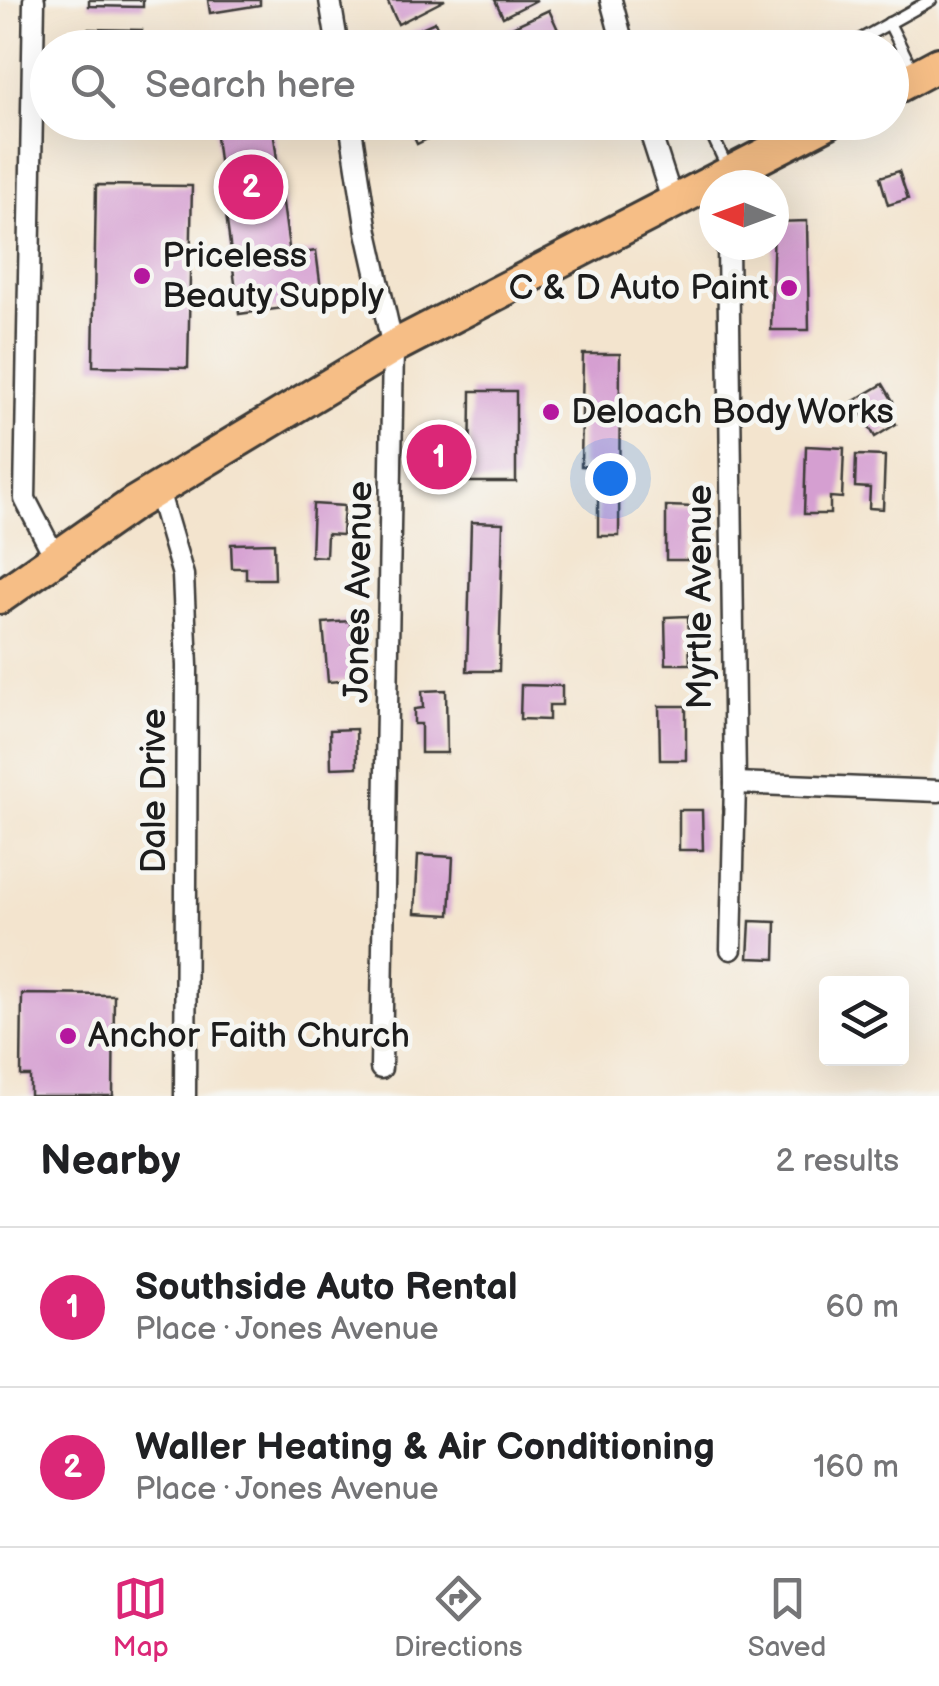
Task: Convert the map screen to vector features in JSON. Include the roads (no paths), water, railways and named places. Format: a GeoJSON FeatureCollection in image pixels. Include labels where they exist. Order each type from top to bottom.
{"type":"FeatureCollection","features":[{"type":"Feature","properties":{"kind":"main road"},"geometry":{"type":"LineString","coordinates":[[746,170],[793,140]]}},
{"type":"Feature","properties":{"kind":"main road"},"geometry":{"type":"LineString","coordinates":[[0,597],[158,490],[393,347],[699,193]]}},
{"type":"Feature","properties":{"kind":"street"},"geometry":{"type":"LineString","coordinates":[[33,30],[34,0]]}},
{"type":"Feature","properties":{"kind":"street"},"geometry":{"type":"LineString","coordinates":[[330,0],[335,30]]}},
{"type":"Feature","properties":{"kind":"street"},"geometry":{"type":"LineString","coordinates":[[611,0],[619,30]]}},
{"type":"Feature","properties":{"kind":"street"},"geometry":{"type":"LineString","coordinates":[[31,140],[25,499],[55,557]]}},
{"type":"Feature","properties":{"kind":"street","name":"Jones Avenue"},"geometry":{"type":"LineString","coordinates":[[353,140],[367,232],[393,347],[382,1068]]}},
{"type":"Feature","properties":{"kind":"street"},"geometry":{"type":"LineString","coordinates":[[653,140],[673,203]]}},
{"type":"Feature","properties":{"kind":"street","name":"Myrtle Avenue"},"geometry":{"type":"LineString","coordinates":[[728,260],[735,783],[730,949]]}},
{"type":"Feature","properties":{"kind":"street","name":"Dale Drive"},"geometry":{"type":"LineString","coordinates":[[158,490],[183,575],[185,1096]]}},
{"type":"Feature","properties":{"kind":"street"},"geometry":{"type":"LineString","coordinates":[[735,783],[939,791]]}},
{"type":"Feature","properties":{"kind":"lane"},"geometry":{"type":"LineString","coordinates":[[877,30],[931,0]]}},
{"type":"Feature","properties":{"kind":"lane"},"geometry":{"type":"LineString","coordinates":[[889,23],[892,30]]}},
{"type":"Feature","properties":{"kind":"lane"},"geometry":{"type":"LineString","coordinates":[[713,140],[726,170]]}},
{"type":"Feature","properties":{"kind":"place","name":"Waller Heating & Air Conditioning"},"geometry":{"type":"Point","coordinates":[251,187]}},
{"type":"Feature","properties":{"kind":"place","name":"Priceless Beauty Supply"},"geometry":{"type":"Point","coordinates":[142,276]}},
{"type":"Feature","properties":{"kind":"place","name":"C & D Auto Paint"},"geometry":{"type":"Point","coordinates":[789,288]}},
{"type":"Feature","properties":{"kind":"place","name":"Deloach Body Works"},"geometry":{"type":"Point","coordinates":[551,412]}},
{"type":"Feature","properties":{"kind":"place","name":"Southside Auto Rental"},"geometry":{"type":"Point","coordinates":[439,457]}},
{"type":"Feature","properties":{"kind":"place","name":"Anchor Faith Church"},"geometry":{"type":"Point","coordinates":[68,1036]}}]}
